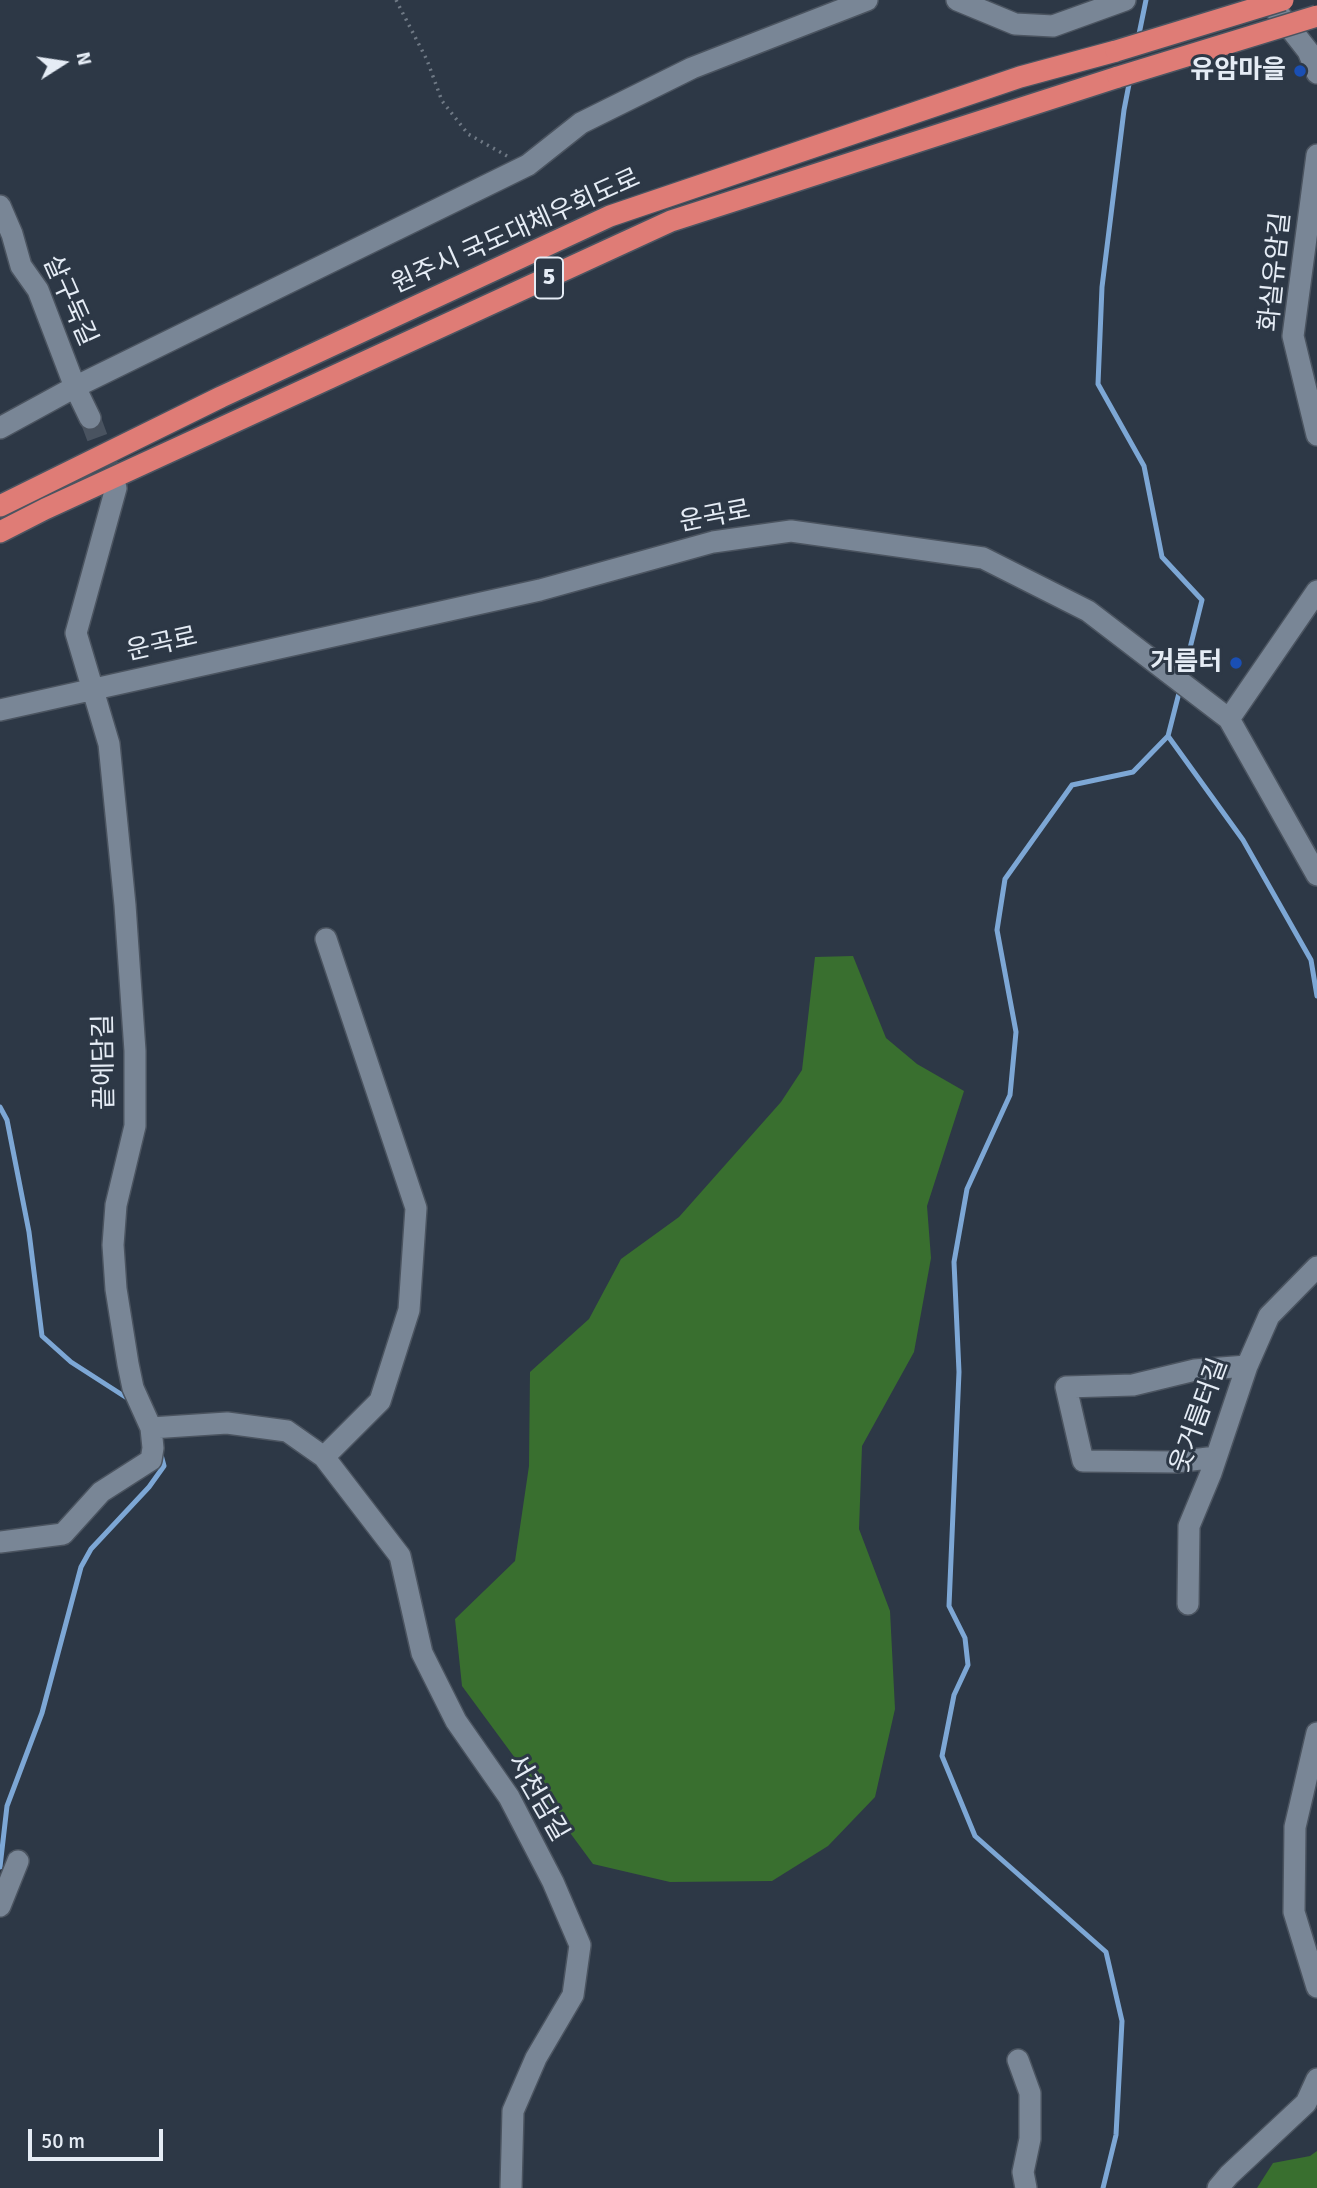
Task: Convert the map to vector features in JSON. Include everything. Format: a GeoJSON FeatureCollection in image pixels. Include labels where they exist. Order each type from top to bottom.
{"type":"FeatureCollection","features":[{"type":"Feature","properties":{"kind":"highway","name":"원주시 국도대체우회도로"},"geometry":{"type":"LineString","coordinates":[[0,506],[233,391],[610,216],[1020,77],[1283,0]]}},
{"type":"Feature","properties":{"kind":"highway","name":"5"},"geometry":{"type":"LineString","coordinates":[[0,532],[671,220],[1317,16]]}},
{"type":"Feature","properties":{"kind":"highway"},"geometry":{"type":"LineString","coordinates":[[0,492],[40,484]]}},
{"type":"Feature","properties":{"kind":"highway"},"geometry":{"type":"LineString","coordinates":[[0,548],[13,540],[45,509]]}},
{"type":"Feature","properties":{"kind":"street"},"geometry":{"type":"LineString","coordinates":[[0,428],[75,387],[528,165],[581,123],[692,68],[867,0]]}},
{"type":"Feature","properties":{"kind":"street"},"geometry":{"type":"LineString","coordinates":[[957,0],[1015,24],[1053,26],[1125,0]]}},
{"type":"Feature","properties":{"kind":"street"},"geometry":{"type":"LineString","coordinates":[[1268,0],[1308,51],[1317,73]]}},
{"type":"Feature","properties":{"kind":"street","name":"화실유암길"},"geometry":{"type":"LineString","coordinates":[[1317,155],[1293,336],[1317,435]]}},
{"type":"Feature","properties":{"kind":"street","name":"살구둑길"},"geometry":{"type":"LineString","coordinates":[[0,206],[21,266],[37,290],[90,418]]}},
{"type":"Feature","properties":{"kind":"street"},"geometry":{"type":"LineString","coordinates":[[93,690],[76,634],[116,488]]}},
{"type":"Feature","properties":{"kind":"street","name":"운곡로"},"geometry":{"type":"LineString","coordinates":[[0,709],[540,590],[713,542],[791,531],[983,558],[1088,611],[1222,714],[1317,875]]}},
{"type":"Feature","properties":{"kind":"street"},"geometry":{"type":"LineString","coordinates":[[1222,714],[1317,591]]}},
{"type":"Feature","properties":{"kind":"street","name":"끝에담길"},"geometry":{"type":"LineString","coordinates":[[93,690],[109,744],[125,905],[135,1051],[135,1126],[116,1205],[113,1245],[116,1289],[133,1388],[152,1436]]}},
{"type":"Feature","properties":{"kind":"street"},"geometry":{"type":"LineString","coordinates":[[0,1542],[63,1534],[101,1492],[151,1460],[152,1436],[227,1423],[287,1431],[324,1457],[380,1401],[409,1310],[416,1208],[327,939]]}},
{"type":"Feature","properties":{"kind":"street","name":"웃거름터길"},"geometry":{"type":"LineString","coordinates":[[1188,1604],[1189,1527],[1247,1366],[1269,1316],[1317,1267]]}},
{"type":"Feature","properties":{"kind":"street"},"geometry":{"type":"LineString","coordinates":[[1216,1457],[1177,1462],[1083,1461],[1066,1387],[1133,1385],[1195,1370],[1247,1366]]}},
{"type":"Feature","properties":{"kind":"street","name":"서천담길"},"geometry":{"type":"LineString","coordinates":[[324,1457],[400,1556],[422,1653],[456,1721],[509,1797],[553,1882],[580,1945],[573,1995],[536,2058],[513,2111],[511,2188]]}},
{"type":"Feature","properties":{"kind":"street"},"geometry":{"type":"LineString","coordinates":[[1317,1732],[1295,1827],[1294,1912],[1317,1987]]}},
{"type":"Feature","properties":{"kind":"street"},"geometry":{"type":"LineString","coordinates":[[0,1906],[18,1861]]}},
{"type":"Feature","properties":{"kind":"street"},"geometry":{"type":"LineString","coordinates":[[1018,2060],[1030,2093],[1030,2139],[1023,2172],[1026,2188]]}},
{"type":"Feature","properties":{"kind":"street"},"geometry":{"type":"LineString","coordinates":[[1218,2188],[1306,2104],[1317,2079]]}},
{"type":"Feature","properties":{"kind":"path"},"geometry":{"type":"LineString","coordinates":[[396,0],[427,60],[442,101],[468,134],[528,165]]}},
{"type":"Feature","properties":{"kind":"green space"},"geometry":{"type":"Polygon","coordinates":[[[853,956],[886,1038],[917,1064],[964,1091],[927,1206],[931,1258],[914,1352],[862,1446],[859,1529],[890,1611],[895,1709],[875,1797],[828,1846],[772,1881],[670,1882],[593,1864],[462,1686],[455,1619],[515,1561],[529,1466],[530,1372],[589,1319],[621,1259],[679,1217],[781,1102],[802,1070],[815,957],[853,956]]]}},
{"type":"Feature","properties":{"kind":"green space"},"geometry":{"type":"Polygon","coordinates":[[[1317,2151],[1317,2188],[1257,2188],[1273,2163],[1310,2156],[1317,2151]]]}},
{"type":"Feature","properties":{"kind":"waterway"},"geometry":{"type":"LineString","coordinates":[[1138,39],[1146,0]]}},
{"type":"Feature","properties":{"kind":"waterway"},"geometry":{"type":"LineString","coordinates":[[1130,79],[1102,287],[1098,384],[1144,466],[1162,557],[1202,600],[1183,676]]}},
{"type":"Feature","properties":{"kind":"waterway"},"geometry":{"type":"LineString","coordinates":[[1103,2188],[1116,2135],[1122,2021],[1106,1952],[975,1836],[942,1756],[954,1695],[968,1665],[965,1638],[949,1606],[959,1372],[954,1262],[967,1189],[1010,1095],[1016,1032],[997,930],[1005,879],[1072,785],[1133,772],[1168,736],[1180,689]]}},
{"type":"Feature","properties":{"kind":"waterway"},"geometry":{"type":"LineString","coordinates":[[1168,736],[1243,840],[1311,960],[1317,996]]}},
{"type":"Feature","properties":{"kind":"waterway"},"geometry":{"type":"LineString","coordinates":[[0,1107],[7,1120],[29,1232],[42,1336],[71,1362],[127,1398]]}},
{"type":"Feature","properties":{"kind":"waterway"},"geometry":{"type":"LineString","coordinates":[[0,1867],[7,1806],[42,1713],[81,1567],[91,1549],[149,1487],[164,1466],[160,1451]]}},
{"type":"Feature","properties":{"kind":"tunnel"},"geometry":{"type":"LineString","coordinates":[[90,418],[116,488]]}},
{"type":"Feature","properties":{"kind":"place","name":"유암마을"},"geometry":{"type":"Point","coordinates":[1300,71]}},
{"type":"Feature","properties":{"kind":"place","name":"거름터"},"geometry":{"type":"Point","coordinates":[1236,663]}}]}
